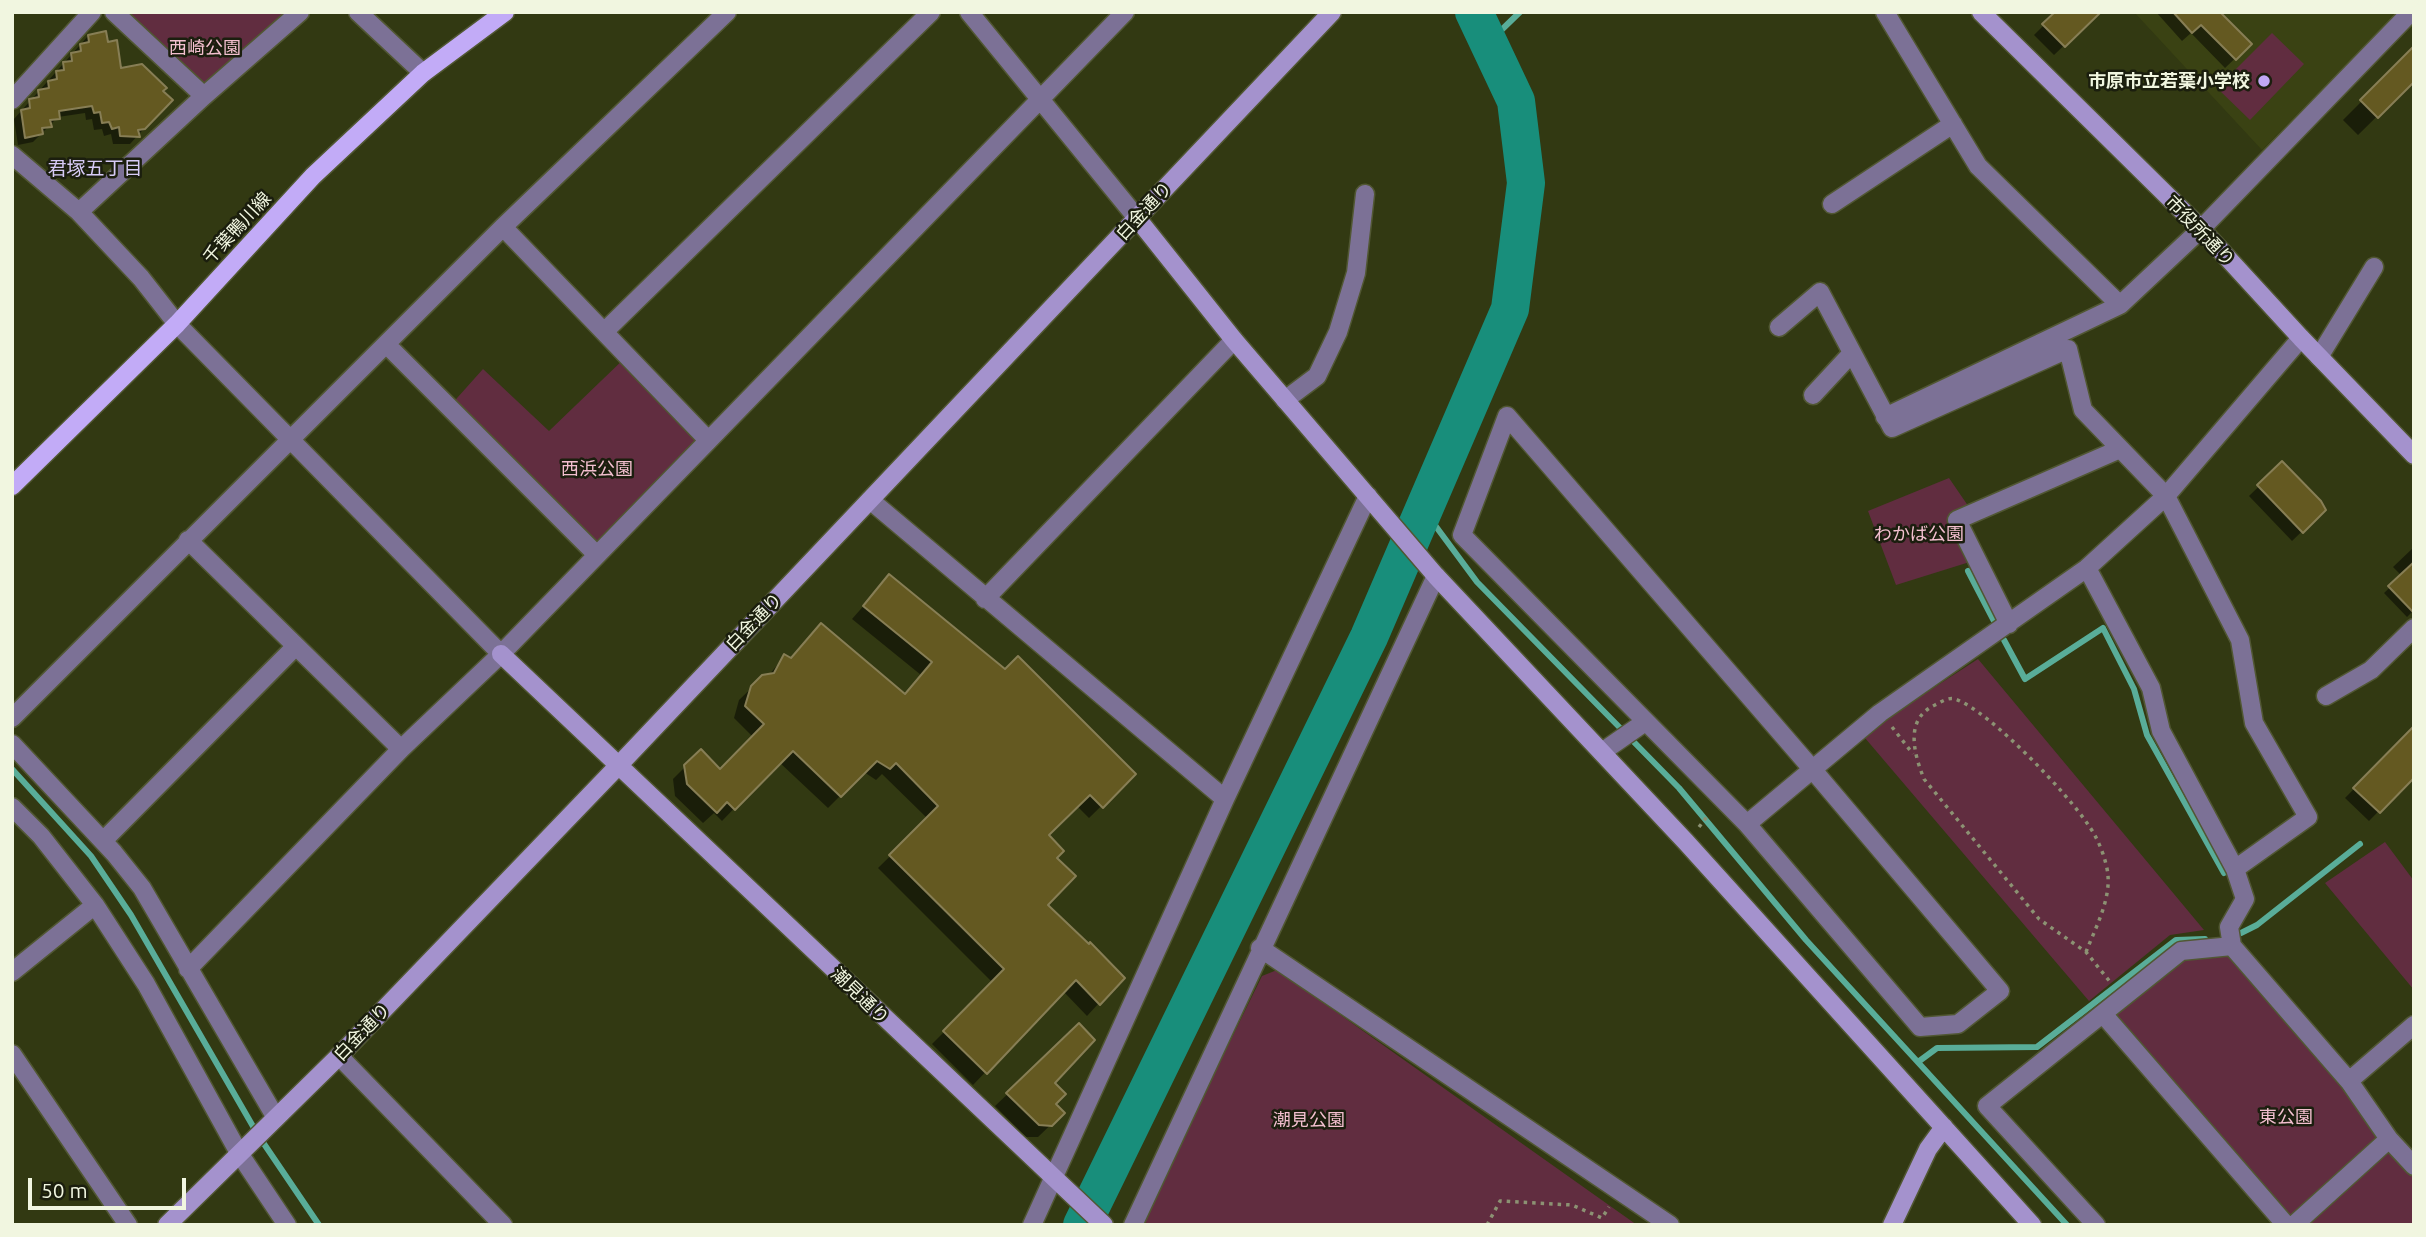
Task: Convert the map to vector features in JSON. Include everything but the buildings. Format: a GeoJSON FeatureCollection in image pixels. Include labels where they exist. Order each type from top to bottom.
{"type":"FeatureCollection","features":[{"type":"Feature","properties":{"kind":"main road","name":"千葉鴨川線"},"geometry":{"type":"LineString","coordinates":[[12,486],[177,324],[313,176],[423,73],[505,12]]}},
{"type":"Feature","properties":{"kind":"street"},"geometry":{"type":"LineString","coordinates":[[12,100],[92,12]]}},
{"type":"Feature","properties":{"kind":"street"},"geometry":{"type":"LineString","coordinates":[[114,12],[204,96]]}},
{"type":"Feature","properties":{"kind":"street"},"geometry":{"type":"LineString","coordinates":[[79,212],[204,96],[300,12]]}},
{"type":"Feature","properties":{"kind":"street"},"geometry":{"type":"LineString","coordinates":[[358,12],[423,73]]}},
{"type":"Feature","properties":{"kind":"street"},"geometry":{"type":"LineString","coordinates":[[12,718],[187,540],[292,439],[503,227],[727,12]]}},
{"type":"Feature","properties":{"kind":"street"},"geometry":{"type":"LineString","coordinates":[[605,331],[931,12]]}},
{"type":"Feature","properties":{"kind":"street"},"geometry":{"type":"LineString","coordinates":[[969,12],[1234,340],[1436,576],[1686,842],[2032,1225]]}},
{"type":"Feature","properties":{"kind":"street"},"geometry":{"type":"LineString","coordinates":[[188,970],[401,749],[501,654],[1125,12]]}},
{"type":"Feature","properties":{"kind":"street","name":"白金通り"},"geometry":{"type":"LineString","coordinates":[[167,1225],[339,1056],[618,766],[1332,12]]}},
{"type":"Feature","properties":{"kind":"street"},"geometry":{"type":"LineString","coordinates":[[1885,12],[1978,166],[2120,305]]}},
{"type":"Feature","properties":{"kind":"street","name":"市役所通り"},"geometry":{"type":"LineString","coordinates":[[1981,12],[2201,229],[2414,455]]}},
{"type":"Feature","properties":{"kind":"street"},"geometry":{"type":"LineString","coordinates":[[1885,416],[2120,305],[2201,229],[2411,12]]}},
{"type":"Feature","properties":{"kind":"street"},"geometry":{"type":"LineString","coordinates":[[1832,204],[1953,124]]}},
{"type":"Feature","properties":{"kind":"street"},"geometry":{"type":"LineString","coordinates":[[12,155],[79,212],[141,278],[177,324],[501,654]]}},
{"type":"Feature","properties":{"kind":"street"},"geometry":{"type":"LineString","coordinates":[[1285,400],[1317,376],[1338,332],[1356,273],[1365,194]]}},
{"type":"Feature","properties":{"kind":"street"},"geometry":{"type":"LineString","coordinates":[[503,227],[708,440]]}},
{"type":"Feature","properties":{"kind":"street"},"geometry":{"type":"LineString","coordinates":[[2319,357],[2374,267]]}},
{"type":"Feature","properties":{"kind":"street"},"geometry":{"type":"LineString","coordinates":[[1779,327],[1820,292],[1892,428],[2068,349],[2083,410],[2166,496],[2240,640],[2254,723],[2308,817],[2235,869]]}},
{"type":"Feature","properties":{"kind":"street"},"geometry":{"type":"LineString","coordinates":[[1747,824],[1880,713],[2087,568],[2166,496],[2301,338]]}},
{"type":"Feature","properties":{"kind":"street"},"geometry":{"type":"LineString","coordinates":[[985,599],[1234,340]]}},
{"type":"Feature","properties":{"kind":"street"},"geometry":{"type":"LineString","coordinates":[[386,344],[597,555]]}},
{"type":"Feature","properties":{"kind":"street"},"geometry":{"type":"LineString","coordinates":[[1813,395],[1852,353]]}},
{"type":"Feature","properties":{"kind":"street"},"geometry":{"type":"LineString","coordinates":[[1507,416],[2000,991],[1958,1024],[1920,1027],[1747,824],[1645,722],[1462,534],[1507,416]]}},
{"type":"Feature","properties":{"kind":"street"},"geometry":{"type":"LineString","coordinates":[[2009,624],[1957,520],[2120,449]]}},
{"type":"Feature","properties":{"kind":"street"},"geometry":{"type":"LineString","coordinates":[[1032,1225],[1225,799],[1368,496]]}},
{"type":"Feature","properties":{"kind":"street"},"geometry":{"type":"LineString","coordinates":[[870,500],[1225,799]]}},
{"type":"Feature","properties":{"kind":"street"},"geometry":{"type":"LineString","coordinates":[[187,540],[401,749]]}},
{"type":"Feature","properties":{"kind":"street"},"geometry":{"type":"LineString","coordinates":[[2087,568],[2151,688],[2161,731],[2235,869],[2245,899],[2229,927],[2232,946],[2349,1081],[2389,1139],[2414,1166]]}},
{"type":"Feature","properties":{"kind":"street"},"geometry":{"type":"LineString","coordinates":[[1133,1225],[1260,948],[1436,576]]}},
{"type":"Feature","properties":{"kind":"street"},"geometry":{"type":"LineString","coordinates":[[2326,696],[2371,670],[2414,628]]}},
{"type":"Feature","properties":{"kind":"street"},"geometry":{"type":"LineString","coordinates":[[103,841],[295,647]]}},
{"type":"Feature","properties":{"kind":"street","name":"潮見通り"},"geometry":{"type":"LineString","coordinates":[[501,654],[1104,1225]]}},
{"type":"Feature","properties":{"kind":"street"},"geometry":{"type":"LineString","coordinates":[[1602,752],[1645,722]]}},
{"type":"Feature","properties":{"kind":"street"},"geometry":{"type":"LineString","coordinates":[[12,744],[103,841],[142,888],[276,1118]]}},
{"type":"Feature","properties":{"kind":"street"},"geometry":{"type":"LineString","coordinates":[[12,807],[41,836],[95,905],[146,985],[239,1153],[286,1225]]}},
{"type":"Feature","properties":{"kind":"street"},"geometry":{"type":"LineString","coordinates":[[12,972],[95,905]]}},
{"type":"Feature","properties":{"kind":"street"},"geometry":{"type":"LineString","coordinates":[[2096,1225],[1987,1106],[2181,951],[2232,946]]}},
{"type":"Feature","properties":{"kind":"street"},"geometry":{"type":"LineString","coordinates":[[1260,948],[1670,1225]]}},
{"type":"Feature","properties":{"kind":"street"},"geometry":{"type":"LineString","coordinates":[[2104,1014],[2286,1225]]}},
{"type":"Feature","properties":{"kind":"street"},"geometry":{"type":"LineString","coordinates":[[2349,1081],[2414,1025]]}},
{"type":"Feature","properties":{"kind":"street"},"geometry":{"type":"LineString","coordinates":[[12,1054],[128,1225]]}},
{"type":"Feature","properties":{"kind":"street"},"geometry":{"type":"LineString","coordinates":[[339,1056],[503,1225]]}},
{"type":"Feature","properties":{"kind":"street"},"geometry":{"type":"LineString","coordinates":[[1892,1225],[1928,1149],[1944,1127]]}},
{"type":"Feature","properties":{"kind":"street"},"geometry":{"type":"LineString","coordinates":[[2294,1225],[2389,1139]]}},
{"type":"Feature","properties":{"kind":"path"},"geometry":{"type":"LineString","coordinates":[[1914,755],[1916,722],[1928,708],[1946,699],[1954,699],[1987,719],[2046,774],[2068,799],[2091,828],[2108,876],[2099,919],[2086,952]]}},
{"type":"Feature","properties":{"kind":"path"},"geometry":{"type":"LineString","coordinates":[[1880,713],[1914,755],[1924,779],[2039,919],[2086,952],[2103,973]]}},
{"type":"Feature","properties":{"kind":"path"},"geometry":{"type":"LineString","coordinates":[[1686,842],[1721,800]]}},
{"type":"Feature","properties":{"kind":"path"},"geometry":{"type":"LineString","coordinates":[[1487,1225],[1500,1201],[1572,1206],[1602,1218],[1621,1190]]}},
{"type":"Feature","properties":{"kind":"shaded area","name":"市原市立若葉小学校"},"geometry":{"type":"Polygon","coordinates":[[[2134,12],[2399,12],[2262,150],[2134,12]]]}},
{"type":"Feature","properties":{"kind":"green space","name":"西崎公園"},"geometry":{"type":"Polygon","coordinates":[[[114,12],[300,12],[204,96],[114,12]]]}},
{"type":"Feature","properties":{"kind":"green space"},"geometry":{"type":"Polygon","coordinates":[[[2272,33],[2304,64],[2250,120],[2217,88],[2272,33]]]}},
{"type":"Feature","properties":{"kind":"green space","name":"西浜公園"},"geometry":{"type":"Polygon","coordinates":[[[628,355],[708,440],[597,555],[449,407],[483,369],[549,431],[628,355]]]}},
{"type":"Feature","properties":{"kind":"green space","name":"わかば公園"},"geometry":{"type":"Polygon","coordinates":[[[1949,478],[1973,513],[1957,520],[1976,560],[1896,585],[1868,511],[1949,478]]]}},
{"type":"Feature","properties":{"kind":"green space"},"geometry":{"type":"Polygon","coordinates":[[[1978,659],[2204,930],[2170,935],[2089,1001],[1865,738],[1895,713],[1978,659]]]}},
{"type":"Feature","properties":{"kind":"green space"},"geometry":{"type":"Polygon","coordinates":[[[2385,842],[2414,881],[2414,990],[2325,883],[2385,842]]]}},
{"type":"Feature","properties":{"kind":"green space","name":"東公園"},"geometry":{"type":"Polygon","coordinates":[[[2232,946],[2414,1166],[2414,1225],[2286,1225],[2103,1014],[2181,951],[2232,946]]]}},
{"type":"Feature","properties":{"kind":"green space","name":"潮見公園"},"geometry":{"type":"Polygon","coordinates":[[[1277,970],[1637,1225],[1147,1225],[1144,1217],[1262,976],[1277,970]]]}},
{"type":"Feature","properties":{"kind":"waterway"},"geometry":{"type":"LineString","coordinates":[[1082,1225],[1369,637],[1510,309],[1526,183],[1516,101],[1474,12]]}},
{"type":"Feature","properties":{"kind":"waterway"},"geometry":{"type":"LineString","coordinates":[[1488,43],[1520,12]]}},
{"type":"Feature","properties":{"kind":"waterway"},"geometry":{"type":"LineString","coordinates":[[1423,509],[1477,582],[1679,788],[1806,940],[2067,1225]]}},
{"type":"Feature","properties":{"kind":"waterway"},"geometry":{"type":"LineString","coordinates":[[1968,571],[1994,621]]}},
{"type":"Feature","properties":{"kind":"waterway"},"geometry":{"type":"LineString","coordinates":[[2004,640],[2025,679],[2103,628],[2134,689],[2147,735],[2224,873]]}},
{"type":"Feature","properties":{"kind":"waterway"},"geometry":{"type":"LineString","coordinates":[[12,769],[91,856],[131,915],[258,1135],[319,1225]]}},
{"type":"Feature","properties":{"kind":"waterway"},"geometry":{"type":"LineString","coordinates":[[2241,933],[2257,925],[2360,844]]}},
{"type":"Feature","properties":{"kind":"waterway"},"geometry":{"type":"LineString","coordinates":[[1918,1062],[1937,1048],[2037,1047],[2176,940],[2205,939]]}},
{"type":"Feature","properties":{"kind":"place","name":"市原市立若葉小学校"},"geometry":{"type":"Point","coordinates":[2264,81]}},
{"type":"Feature","properties":{"kind":"district","name":"君塚五丁目"},"geometry":{"type":"Point","coordinates":[95,169]}}]}
